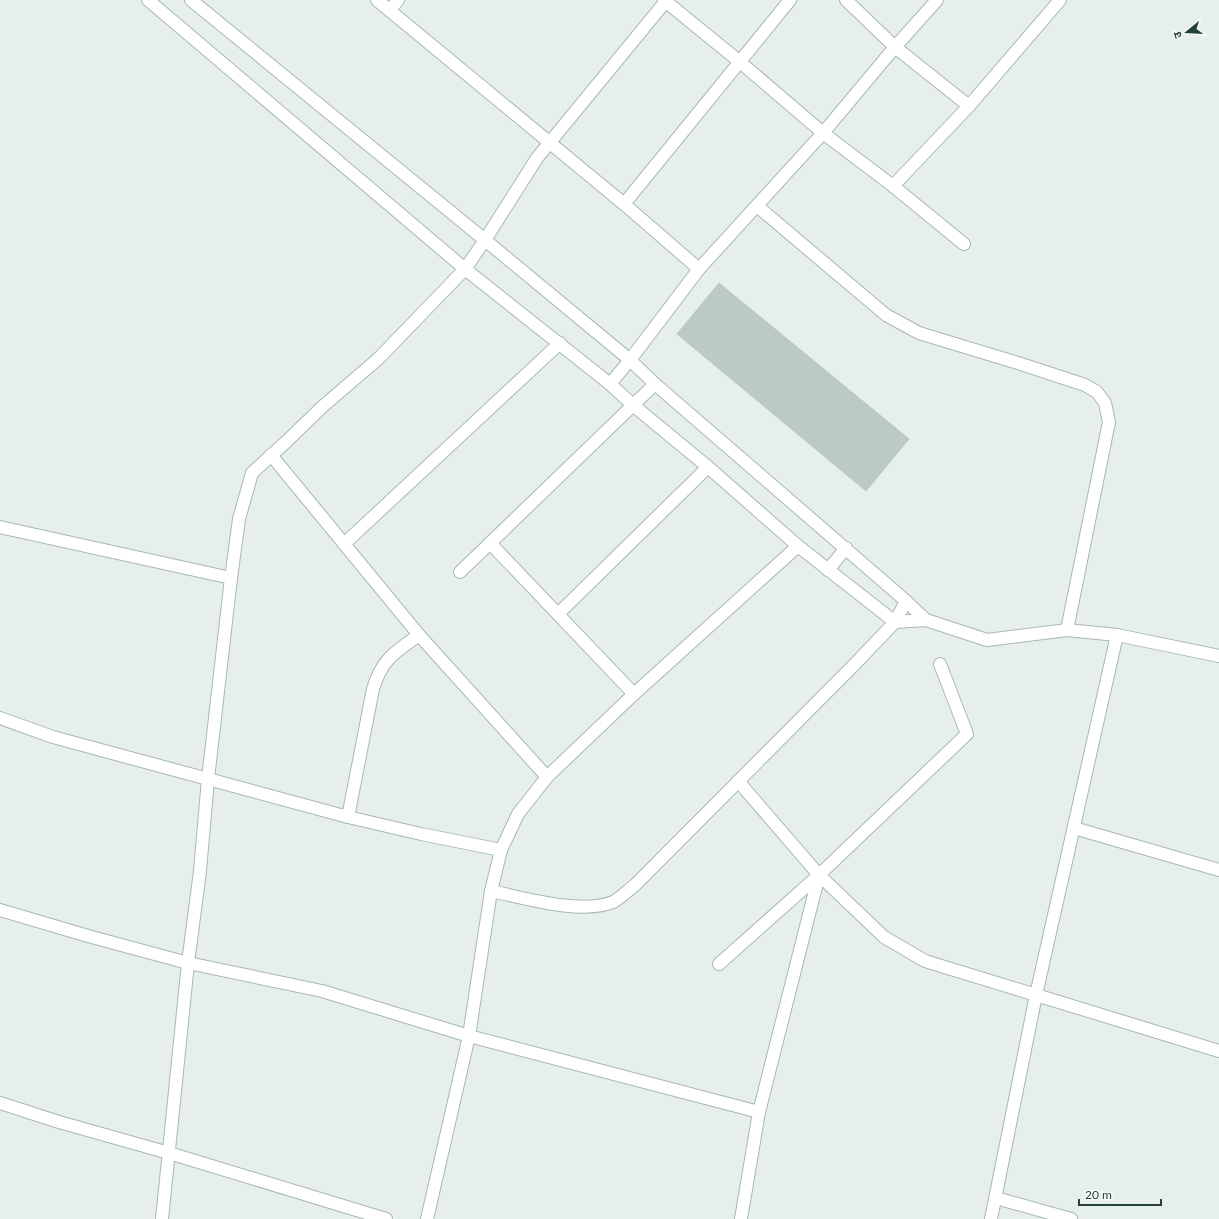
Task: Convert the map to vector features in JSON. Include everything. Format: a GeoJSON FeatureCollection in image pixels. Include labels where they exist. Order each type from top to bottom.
{"type":"FeatureCollection","features":[{"type":"Feature","properties":{"kind":"street"},"geometry":{"type":"LineString","coordinates":[[148,0],[465,269],[610,384],[798,546],[894,622],[926,620],[987,640],[1066,630],[1117,635],[1219,656]]}},
{"type":"Feature","properties":{"kind":"street"},"geometry":{"type":"LineString","coordinates":[[191,0],[486,240],[630,360],[655,384],[846,548],[926,620]]}},
{"type":"Feature","properties":{"kind":"street"},"geometry":{"type":"LineString","coordinates":[[377,0],[624,204],[699,269]]}},
{"type":"Feature","properties":{"kind":"street"},"geometry":{"type":"LineString","coordinates":[[390,10],[398,0]]}},
{"type":"Feature","properties":{"kind":"street"},"geometry":{"type":"LineString","coordinates":[[624,204],[790,0]]}},
{"type":"Feature","properties":{"kind":"street"},"geometry":{"type":"LineString","coordinates":[[846,0],[895,46],[969,106]]}},
{"type":"Feature","properties":{"kind":"street"},"geometry":{"type":"LineString","coordinates":[[610,384],[699,269],[823,133],[895,46],[937,0]]}},
{"type":"Feature","properties":{"kind":"street"},"geometry":{"type":"LineString","coordinates":[[893,186],[969,106],[1060,0]]}},
{"type":"Feature","properties":{"kind":"street"},"geometry":{"type":"LineString","coordinates":[[162,1219],[188,963],[200,872],[208,779],[231,578],[239,519],[252,473],[322,407],[378,359],[465,269],[486,240],[537,158],[665,1],[740,62],[823,133],[893,186],[964,244]]}},
{"type":"Feature","properties":{"kind":"street"},"geometry":{"type":"LineString","coordinates":[[757,206],[886,315],[906,326],[919,333],[1085,385],[1097,392],[1104,403],[1109,422],[1066,630]]}},
{"type":"Feature","properties":{"kind":"street"},"geometry":{"type":"LineString","coordinates":[[344,544],[560,343]]}},
{"type":"Feature","properties":{"kind":"street"},"geometry":{"type":"LineString","coordinates":[[460,572],[634,406],[655,384]]}},
{"type":"Feature","properties":{"kind":"street"},"geometry":{"type":"LineString","coordinates":[[271,455],[419,635],[546,776]]}},
{"type":"Feature","properties":{"kind":"street"},"geometry":{"type":"LineString","coordinates":[[558,614],[708,467]]}},
{"type":"Feature","properties":{"kind":"street"},"geometry":{"type":"LineString","coordinates":[[0,527],[231,578]]}},
{"type":"Feature","properties":{"kind":"street"},"geometry":{"type":"LineString","coordinates":[[490,543],[634,694]]}},
{"type":"Feature","properties":{"kind":"street"},"geometry":{"type":"LineString","coordinates":[[427,1219],[468,1036],[491,891],[501,850],[518,814],[546,776],[634,694],[798,546]]}},
{"type":"Feature","properties":{"kind":"street"},"geometry":{"type":"LineString","coordinates":[[828,570],[846,548]]}},
{"type":"Feature","properties":{"kind":"street"},"geometry":{"type":"LineString","coordinates":[[491,891],[571,907],[590,907],[614,902],[634,885],[738,781],[894,622],[906,601]]}},
{"type":"Feature","properties":{"kind":"street"},"geometry":{"type":"LineString","coordinates":[[348,817],[377,676],[383,664],[392,654],[419,635]]}},
{"type":"Feature","properties":{"kind":"street"},"geometry":{"type":"LineString","coordinates":[[991,1219],[1036,995],[1117,635]]}},
{"type":"Feature","properties":{"kind":"street"},"geometry":{"type":"LineString","coordinates":[[719,964],[820,875],[967,734],[940,664]]}},
{"type":"Feature","properties":{"kind":"street"},"geometry":{"type":"LineString","coordinates":[[0,718],[53,737],[348,817],[421,834],[501,850]]}},
{"type":"Feature","properties":{"kind":"street"},"geometry":{"type":"LineString","coordinates":[[738,781],[820,875],[884,937],[925,961],[1219,1052]]}},
{"type":"Feature","properties":{"kind":"street"},"geometry":{"type":"LineString","coordinates":[[1074,828],[1219,870]]}},
{"type":"Feature","properties":{"kind":"street"},"geometry":{"type":"LineString","coordinates":[[741,1219],[759,1112],[820,875]]}},
{"type":"Feature","properties":{"kind":"street"},"geometry":{"type":"LineString","coordinates":[[0,910],[188,963],[322,991],[468,1036],[759,1112]]}},
{"type":"Feature","properties":{"kind":"street"},"geometry":{"type":"LineString","coordinates":[[0,1103],[59,1122],[169,1153],[386,1219]]}},
{"type":"Feature","properties":{"kind":"street"},"geometry":{"type":"LineString","coordinates":[[996,1198],[1071,1219]]}},
{"type":"Feature","properties":{"kind":"building"},"geometry":{"type":"Polygon","coordinates":[[[719,283],[909,439],[866,491],[677,334],[719,283]]]}}]}
